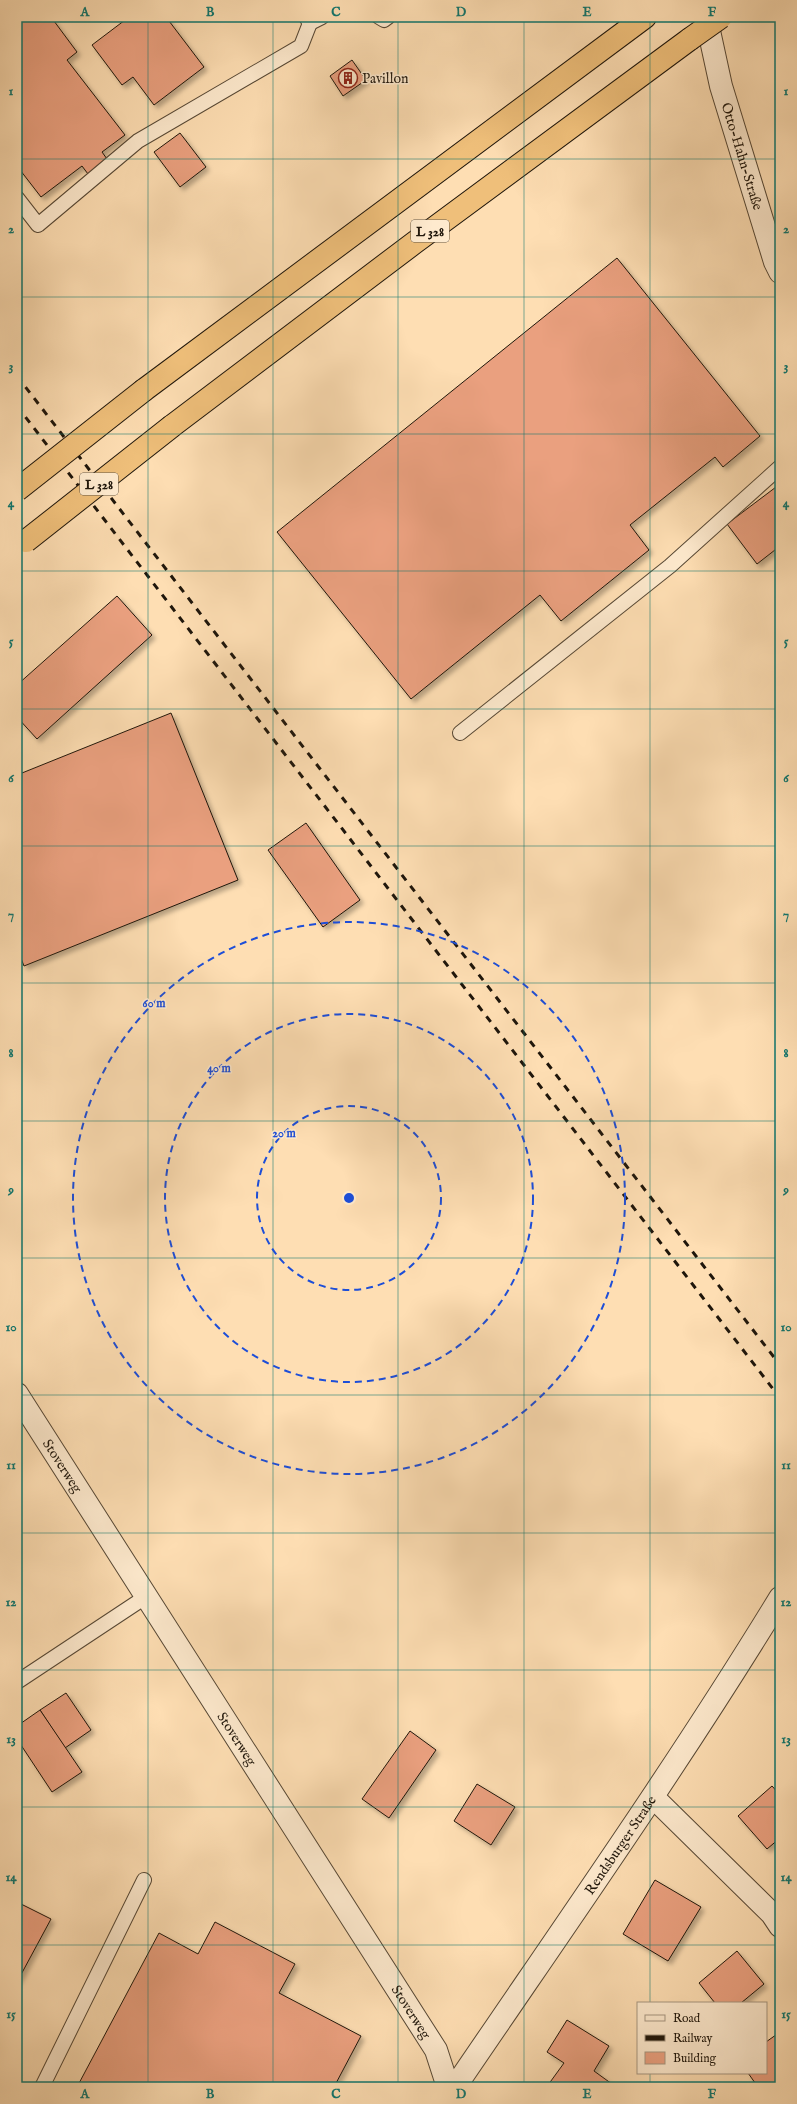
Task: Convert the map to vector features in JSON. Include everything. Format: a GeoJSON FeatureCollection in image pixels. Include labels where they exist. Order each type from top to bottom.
{"type":"FeatureCollection","features":[{"type":"Feature","properties":{"kind":"highway"},"geometry":{"type":"LineString","coordinates":[[17,490],[144,390],[645,17]]}},
{"type":"Feature","properties":{"kind":"highway","name":"L 328"},"geometry":{"type":"LineString","coordinates":[[22,545],[172,426],[414,243],[721,17]]}},
{"type":"Feature","properties":{"kind":"street","name":"Otto-Hahn-Straße"},"geometry":{"type":"LineString","coordinates":[[706,17],[720,86],[775,262],[780,272]]}},
{"type":"Feature","properties":{"kind":"street","name":"Stoverweg"},"geometry":{"type":"LineString","coordinates":[[17,1394],[436,2050],[448,2087]]}},
{"type":"Feature","properties":{"kind":"street","name":"Rendsburger Straße"},"geometry":{"type":"LineString","coordinates":[[455,2087],[653,1797],[730,1681],[780,1598]]}},
{"type":"Feature","properties":{"kind":"street"},"geometry":{"type":"LineString","coordinates":[[653,1797],[772,1914],[780,1926]]}},
{"type":"Feature","properties":{"kind":"lane"},"geometry":{"type":"LineString","coordinates":[[379,17],[384,20],[388,17]]}},
{"type":"Feature","properties":{"kind":"lane"},"geometry":{"type":"LineString","coordinates":[[17,198],[38,225],[138,141],[301,46],[313,19]]}},
{"type":"Feature","properties":{"kind":"lane"},"geometry":{"type":"LineString","coordinates":[[460,733],[670,566],[780,467]]}},
{"type":"Feature","properties":{"kind":"lane"},"geometry":{"type":"LineString","coordinates":[[17,1682],[147,1596]]}},
{"type":"Feature","properties":{"kind":"lane"},"geometry":{"type":"LineString","coordinates":[[42,2087],[144,1880]]}},
{"type":"Feature","properties":{"kind":"building"},"geometry":{"type":"Polygon","coordinates":[[[17,17],[51,17],[77,52],[67,60],[125,135],[102,152],[107,159],[88,174],[82,166],[41,197],[17,166],[17,17]]]}},
{"type":"Feature","properties":{"kind":"building"},"geometry":{"type":"Polygon","coordinates":[[[129,17],[166,17],[204,67],[154,105],[133,77],[122,85],[92,45],[129,17]]]}},
{"type":"Feature","properties":{"kind":"building","name":"Pavillon"},"geometry":{"type":"Polygon","coordinates":[[[352,60],[366,80],[343,96],[330,76],[352,60]]]}},
{"type":"Feature","properties":{"kind":"building"},"geometry":{"type":"Polygon","coordinates":[[[180,133],[206,167],[180,187],[154,152],[180,133]]]}},
{"type":"Feature","properties":{"kind":"building"},"geometry":{"type":"Polygon","coordinates":[[[617,258],[760,436],[723,467],[715,457],[630,525],[649,550],[561,621],[540,595],[411,699],[277,532],[617,258]]]}},
{"type":"Feature","properties":{"kind":"building"},"geometry":{"type":"Polygon","coordinates":[[[780,484],[780,546],[757,564],[727,524],[780,484]]]}},
{"type":"Feature","properties":{"kind":"building"},"geometry":{"type":"Polygon","coordinates":[[[117,596],[152,635],[37,739],[17,717],[17,685],[117,596]]]}},
{"type":"Feature","properties":{"kind":"building"},"geometry":{"type":"Polygon","coordinates":[[[171,713],[238,880],[24,966],[17,948],[17,775],[171,713]]]}},
{"type":"Feature","properties":{"kind":"building"},"geometry":{"type":"Polygon","coordinates":[[[306,823],[360,900],[323,927],[268,850],[306,823]]]}},
{"type":"Feature","properties":{"kind":"building"},"geometry":{"type":"Polygon","coordinates":[[[66,1693],[91,1730],[65,1748],[40,1710],[66,1693]]]}},
{"type":"Feature","properties":{"kind":"building"},"geometry":{"type":"Polygon","coordinates":[[[40,1710],[82,1772],[52,1792],[17,1739],[17,1726],[40,1710]]]}},
{"type":"Feature","properties":{"kind":"building"},"geometry":{"type":"Polygon","coordinates":[[[410,1731],[436,1750],[389,1818],[362,1799],[410,1731]]]}},
{"type":"Feature","properties":{"kind":"building"},"geometry":{"type":"Polygon","coordinates":[[[477,1784],[515,1807],[491,1845],[454,1821],[477,1784]]]}},
{"type":"Feature","properties":{"kind":"building"},"geometry":{"type":"Polygon","coordinates":[[[772,1786],[780,1795],[780,1838],[767,1849],[738,1816],[772,1786]]]}},
{"type":"Feature","properties":{"kind":"building"},"geometry":{"type":"Polygon","coordinates":[[[655,1880],[701,1907],[668,1961],[623,1934],[655,1880]]]}},
{"type":"Feature","properties":{"kind":"building"},"geometry":{"type":"Polygon","coordinates":[[[17,1902],[51,1919],[17,1982],[17,1902]]]}},
{"type":"Feature","properties":{"kind":"building"},"geometry":{"type":"Polygon","coordinates":[[[215,1922],[295,1964],[279,1993],[361,2036],[334,2087],[77,2087],[159,1933],[198,1954],[215,1922]]]}},
{"type":"Feature","properties":{"kind":"building"},"geometry":{"type":"Polygon","coordinates":[[[737,1951],[764,1984],[742,2002],[714,2002],[699,1983],[737,1951]]]}},
{"type":"Feature","properties":{"kind":"building"},"geometry":{"type":"Polygon","coordinates":[[[567,2020],[609,2046],[594,2071],[612,2084],[610,2087],[551,2087],[548,2085],[564,2063],[547,2052],[567,2020]]]}},
{"type":"Feature","properties":{"kind":"building"},"geometry":{"type":"Polygon","coordinates":[[[780,2032],[780,2087],[758,2087],[749,2074],[767,2074],[767,2041],[780,2032]]]}},
{"type":"Feature","properties":{"kind":"railway"},"geometry":{"type":"LineString","coordinates":[[17,376],[780,1365]]}},
{"type":"Feature","properties":{"kind":"railway"},"geometry":{"type":"LineString","coordinates":[[17,406],[780,1398]]}},
{"type":"Feature","properties":{"kind":"place","name":"Pavillon"},"geometry":{"type":"Point","coordinates":[348,78]}}]}
